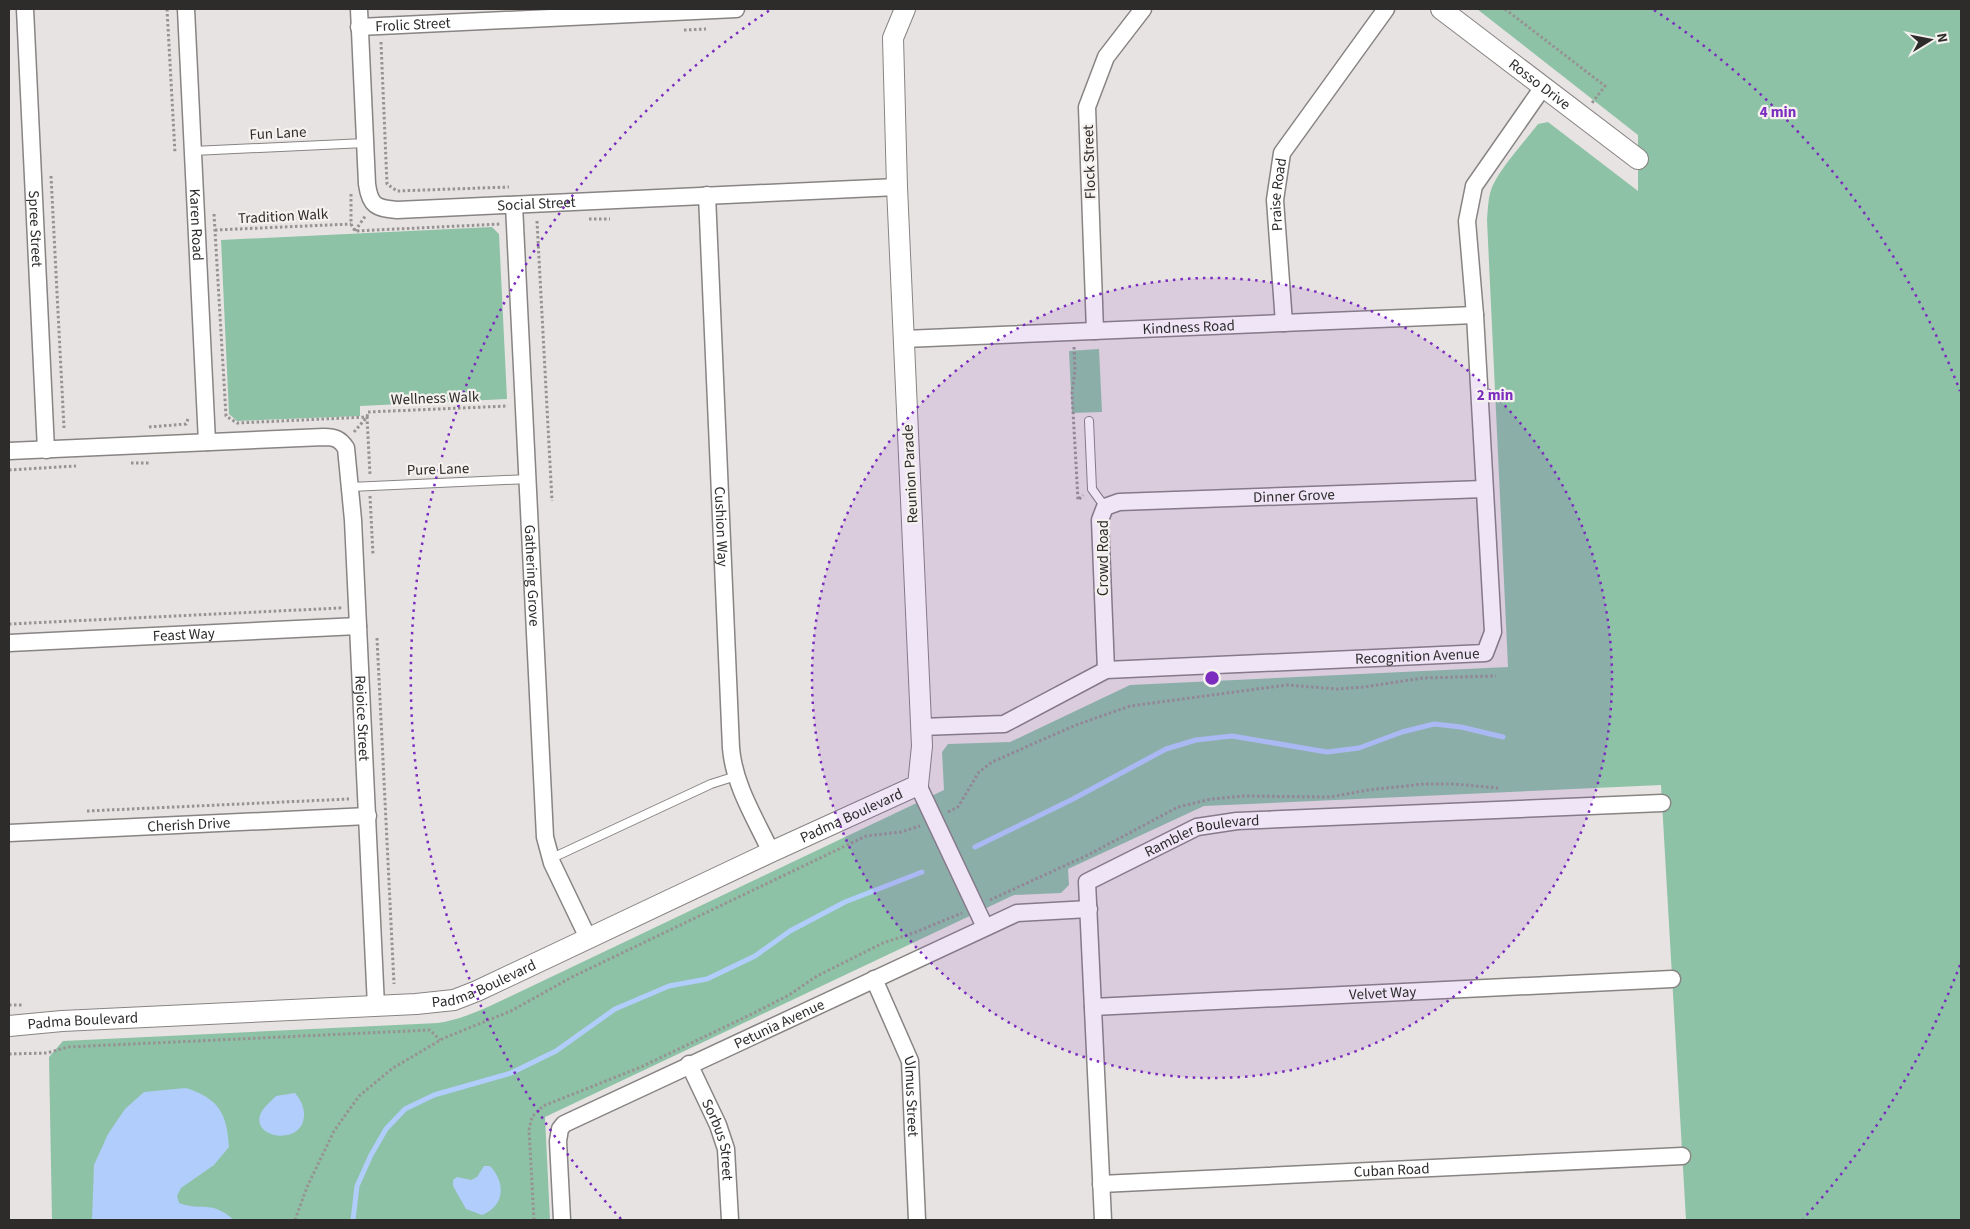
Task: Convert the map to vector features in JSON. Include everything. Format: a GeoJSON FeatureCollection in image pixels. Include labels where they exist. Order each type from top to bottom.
{"type":"FeatureCollection","features":[{"type":"Feature","properties":{"kind":"street","name":"Spree Street"},"geometry":{"type":"LineString","coordinates":[[25,9],[46,450]]}},
{"type":"Feature","properties":{"kind":"street","name":"Karen Road"},"geometry":{"type":"LineString","coordinates":[[186,9],[207,442]]}},
{"type":"Feature","properties":{"kind":"street","name":"Social Street"},"geometry":{"type":"LineString","coordinates":[[358,9],[368,194],[373,204],[382,209],[397,210],[897,186]]}},
{"type":"Feature","properties":{"kind":"street","name":"Frolic Street"},"geometry":{"type":"LineString","coordinates":[[360,27],[736,9]]}},
{"type":"Feature","properties":{"kind":"street","name":"Reunion Parade"},"geometry":{"type":"LineString","coordinates":[[905,9],[893,38],[897,186],[922,746],[918,785]]}},
{"type":"Feature","properties":{"kind":"street","name":"Flock Street"},"geometry":{"type":"LineString","coordinates":[[1095,331],[1087,107],[1106,57],[1143,9]]}},
{"type":"Feature","properties":{"kind":"street","name":"Praise Road"},"geometry":{"type":"LineString","coordinates":[[1284,323],[1274,200],[1282,153],[1386,9]]}},
{"type":"Feature","properties":{"kind":"street","name":"Rosso Drive"},"geometry":{"type":"LineString","coordinates":[[1441,9],[1638,160]]}},
{"type":"Feature","properties":{"kind":"street","name":"Recognition Avenue"},"geometry":{"type":"LineString","coordinates":[[921,727],[1004,724],[1106,670],[1485,653],[1493,632],[1475,315],[1467,221],[1474,186],[1543,87]]}},
{"type":"Feature","properties":{"kind":"street","name":"Cushion Way"},"geometry":{"type":"LineString","coordinates":[[706,196],[731,748],[736,776],[770,852]]}},
{"type":"Feature","properties":{"kind":"street","name":"Gathering Grove"},"geometry":{"type":"LineString","coordinates":[[514,204],[545,837],[550,859],[588,938]]}},
{"type":"Feature","properties":{"kind":"street","name":"Kindness Road"},"geometry":{"type":"LineString","coordinates":[[904,339],[1475,315]]}},
{"type":"Feature","properties":{"kind":"street","name":"Rejoice Street"},"geometry":{"type":"LineString","coordinates":[[207,442],[334,437],[341,441],[346,448],[358,626],[376,1006]]}},
{"type":"Feature","properties":{"kind":"street"},"geometry":{"type":"LineString","coordinates":[[9,451],[207,442]]}},
{"type":"Feature","properties":{"kind":"street","name":"Dinner Grove"},"geometry":{"type":"LineString","coordinates":[[1105,507],[1119,502],[1484,490]]}},
{"type":"Feature","properties":{"kind":"street","name":"Crowd Road"},"geometry":{"type":"LineString","coordinates":[[1105,507],[1100,520],[1106,670]]}},
{"type":"Feature","properties":{"kind":"street","name":"Feast Way"},"geometry":{"type":"LineString","coordinates":[[9,643],[358,626]]}},
{"type":"Feature","properties":{"kind":"street"},"geometry":{"type":"LineString","coordinates":[[918,785],[984,928]]}},
{"type":"Feature","properties":{"kind":"street","name":"Padma Boulevard"},"geometry":{"type":"LineString","coordinates":[[9,1026],[62,1021],[424,1004],[454,1000],[477,991],[770,852],[918,785]]}},
{"type":"Feature","properties":{"kind":"street","name":"Rambler Boulevard"},"geometry":{"type":"LineString","coordinates":[[1103,1220],[1087,882],[1197,827],[1237,822],[1662,803]]}},
{"type":"Feature","properties":{"kind":"street","name":"Cherish Drive"},"geometry":{"type":"LineString","coordinates":[[9,833],[368,816]]}},
{"type":"Feature","properties":{"kind":"street","name":"Petunia Avenue"},"geometry":{"type":"LineString","coordinates":[[562,1220],[558,1141],[560,1129],[564,1124],[689,1064],[1017,913],[1089,909]]}},
{"type":"Feature","properties":{"kind":"street","name":"Velvet Way"},"geometry":{"type":"LineString","coordinates":[[1093,1007],[1672,978]]}},
{"type":"Feature","properties":{"kind":"street","name":"Ulmus Street"},"geometry":{"type":"LineString","coordinates":[[874,979],[910,1061],[918,1220]]}},
{"type":"Feature","properties":{"kind":"street","name":"Sorbus Street"},"geometry":{"type":"LineString","coordinates":[[689,1064],[723,1136],[727,1158],[730,1220]]}},
{"type":"Feature","properties":{"kind":"street","name":"Cuban Road"},"geometry":{"type":"LineString","coordinates":[[1101,1184],[1682,1156]]}},
{"type":"Feature","properties":{"kind":"lane","name":"Fun Lane"},"geometry":{"type":"LineString","coordinates":[[193,151],[365,143]]}},
{"type":"Feature","properties":{"kind":"lane","name":"Crowd Road"},"geometry":{"type":"LineString","coordinates":[[1089,421],[1092,489],[1105,507]]}},
{"type":"Feature","properties":{"kind":"lane","name":"Pure Lane"},"geometry":{"type":"LineString","coordinates":[[350,487],[528,479]]}},
{"type":"Feature","properties":{"kind":"lane"},"geometry":{"type":"LineString","coordinates":[[550,859],[711,784],[736,776]]}},
{"type":"Feature","properties":{"kind":"path"},"geometry":{"type":"LineString","coordinates":[[1505,9],[1605,86],[1581,118]]}},
{"type":"Feature","properties":{"kind":"path"},"geometry":{"type":"LineString","coordinates":[[381,26],[388,184],[397,192],[512,187]]}},
{"type":"Feature","properties":{"kind":"path"},"geometry":{"type":"LineString","coordinates":[[51,168],[64,428]]}},
{"type":"Feature","properties":{"kind":"path"},"geometry":{"type":"LineString","coordinates":[[351,188],[351,224]]}},
{"type":"Feature","properties":{"kind":"path"},"geometry":{"type":"LineString","coordinates":[[214,211],[226,416],[236,423],[367,417],[373,563]]}},
{"type":"Feature","properties":{"kind":"path"},"geometry":{"type":"LineString","coordinates":[[582,220],[610,219]]}},
{"type":"Feature","properties":{"kind":"path"},"geometry":{"type":"LineString","coordinates":[[537,221],[552,501]]}},
{"type":"Feature","properties":{"kind":"path"},"geometry":{"type":"LineString","coordinates":[[515,222],[546,221]]}},
{"type":"Feature","properties":{"kind":"path","name":"Tradition Walk"},"geometry":{"type":"LineString","coordinates":[[215,230],[351,224],[355,231],[515,222]]}},
{"type":"Feature","properties":{"kind":"path","name":"Wellness Walk"},"geometry":{"type":"LineString","coordinates":[[367,417],[368,412],[509,406]]}},
{"type":"Feature","properties":{"kind":"path"},"geometry":{"type":"LineString","coordinates":[[143,427],[186,424],[189,421]]}},
{"type":"Feature","properties":{"kind":"path"},"geometry":{"type":"LineString","coordinates":[[9,624],[340,608],[339,604]]}},
{"type":"Feature","properties":{"kind":"path"},"geometry":{"type":"LineString","coordinates":[[376,631],[394,984]]}},
{"type":"Feature","properties":{"kind":"path"},"geometry":{"type":"LineString","coordinates":[[295,1220],[306,1187],[334,1131],[360,1096],[393,1068],[440,1040],[511,1011],[572,977],[866,836],[902,832],[918,827],[958,807],[979,772],[992,762],[1076,725],[1130,706],[1287,685],[1346,688],[1423,678],[1496,676]]}},
{"type":"Feature","properties":{"kind":"path"},"geometry":{"type":"LineString","coordinates":[[86,811],[349,798]]}},
{"type":"Feature","properties":{"kind":"path"},"geometry":{"type":"LineString","coordinates":[[9,1054],[47,1052],[68,1047],[430,1030],[440,1040]]}},
{"type":"Feature","properties":{"kind":"green space"},"geometry":{"type":"Polygon","coordinates":[[[1477,9],[1961,9],[1961,1220],[1686,1220],[1661,785],[1204,806],[1068,869],[1069,885],[1061,893],[1014,895],[545,1117],[550,1220],[52,1220],[49,1057],[63,1041],[445,1022],[492,1005],[944,790],[942,752],[948,744],[1010,742],[1130,685],[1508,667],[1487,220],[1490,193],[1502,170],[1538,124],[1548,122],[1638,191],[1638,135],[1477,9]]]}},
{"type":"Feature","properties":{"kind":"green space"},"geometry":{"type":"Polygon","coordinates":[[[492,227],[499,234],[507,399],[360,406],[360,416],[237,421],[229,414],[221,240],[492,227]]]}},
{"type":"Feature","properties":{"kind":"green space"},"geometry":{"type":"Polygon","coordinates":[[[1099,349],[1102,412],[1072,413],[1069,351],[1099,349]]]}},
{"type":"Feature","properties":{"kind":"water"},"geometry":{"type":"Polygon","coordinates":[[[186,1088],[206,1097],[219,1109],[226,1125],[229,1147],[214,1165],[181,1188],[177,1196],[179,1203],[219,1210],[234,1220],[92,1220],[94,1165],[108,1134],[125,1109],[144,1092],[186,1088]]]}},
{"type":"Feature","properties":{"kind":"water"},"geometry":{"type":"Polygon","coordinates":[[[295,1093],[299,1098],[304,1114],[302,1124],[296,1131],[288,1135],[278,1136],[263,1129],[259,1122],[261,1113],[266,1106],[276,1096],[295,1093]]]}},
{"type":"Feature","properties":{"kind":"water"},"geometry":{"type":"Polygon","coordinates":[[[484,1166],[490,1166],[495,1173],[501,1187],[501,1194],[495,1206],[482,1215],[466,1209],[453,1186],[453,1180],[457,1177],[471,1180],[477,1177],[484,1166]]]}},
{"type":"Feature","properties":{"kind":"waterway"},"geometry":{"type":"LineString","coordinates":[[975,847],[1073,799],[1166,749],[1196,740],[1232,736],[1327,752],[1359,748],[1402,732],[1434,724],[1461,727],[1503,737]]}},
{"type":"Feature","properties":{"kind":"waterway"},"geometry":{"type":"LineString","coordinates":[[353,1220],[357,1186],[371,1155],[386,1129],[405,1109],[434,1095],[511,1073],[556,1051],[615,1009],[669,986],[707,979],[755,956],[790,931],[845,902],[922,872]]}}]}
